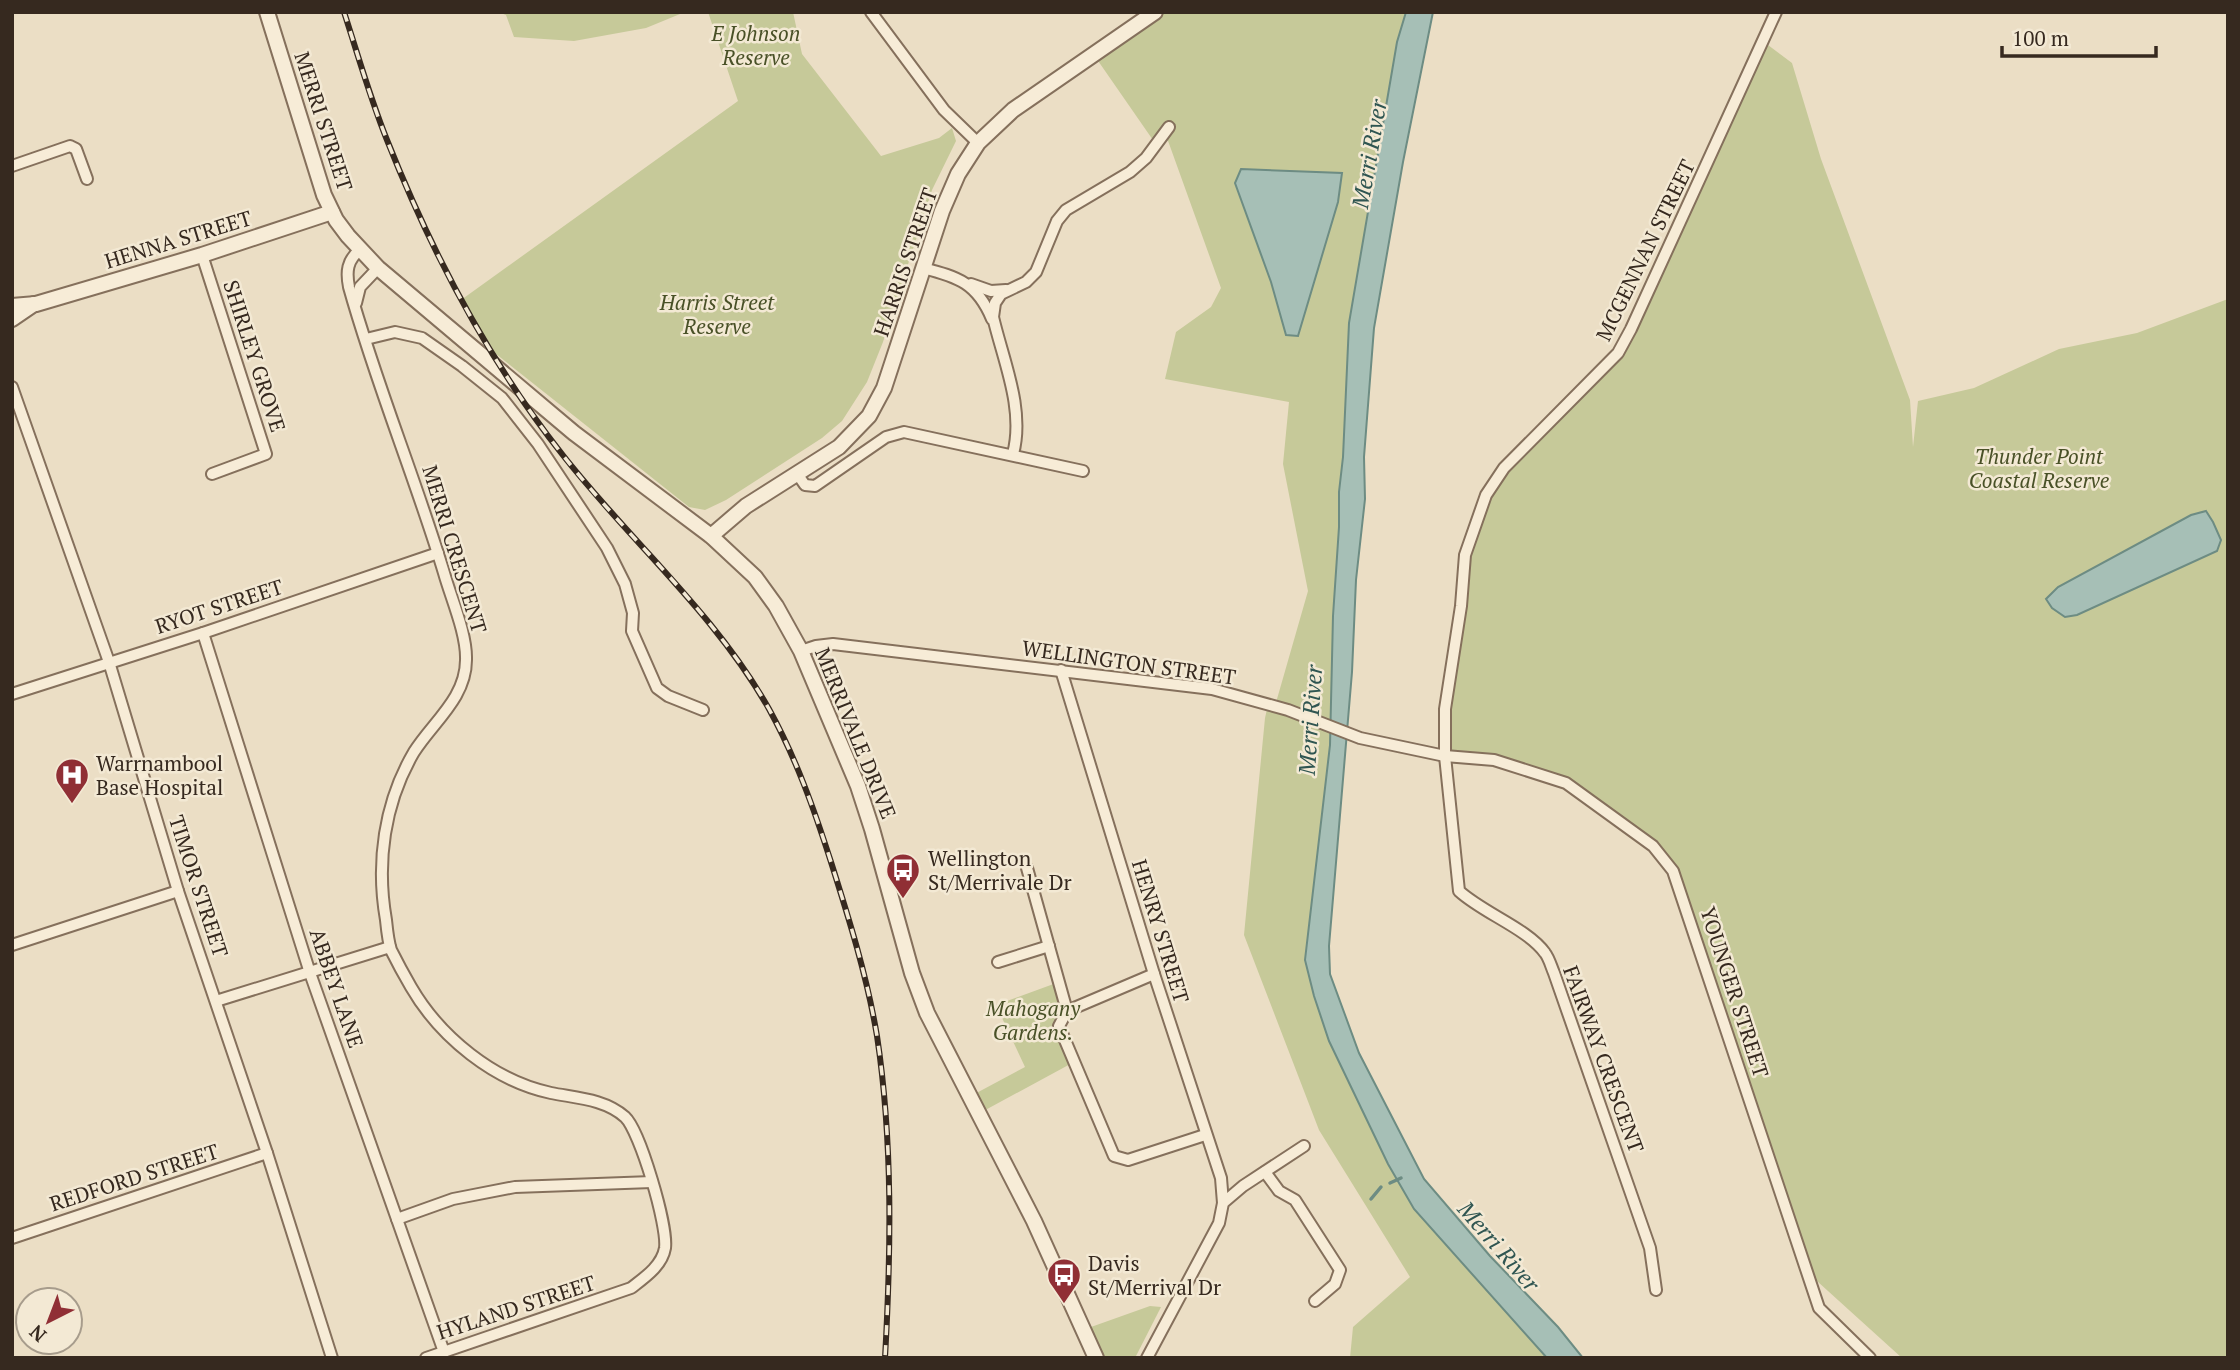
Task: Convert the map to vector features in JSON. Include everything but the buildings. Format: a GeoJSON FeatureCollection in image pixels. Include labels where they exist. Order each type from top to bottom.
{"type":"FeatureCollection","features":[{"type":"Feature","properties":{"kind":"street","name":"MERRI STREET"},"geometry":{"type":"LineString","coordinates":[[267,12],[316,171],[332,212],[348,236],[378,268]]}},
{"type":"Feature","properties":{"kind":"street"},"geometry":{"type":"LineString","coordinates":[[871,12],[944,110],[978,143]]}},
{"type":"Feature","properties":{"kind":"street","name":"HARRIS STREET"},"geometry":{"type":"LineString","coordinates":[[711,536],[746,506],[839,447],[860,428],[873,410],[884,388],[950,191],[978,143],[1013,110],[1155,12]]}},
{"type":"Feature","properties":{"kind":"street","name":"MCGENNAN STREET"},"geometry":{"type":"LineString","coordinates":[[1445,756],[1445,709],[1461,606],[1465,555],[1486,495],[1504,468],[1618,353],[1776,12]]}},
{"type":"Feature","properties":{"kind":"street"},"geometry":{"type":"LineString","coordinates":[[923,268],[996,292],[1026,282],[1036,272],[1057,221],[1066,210],[1130,172],[1146,158],[1168,127]]}},
{"type":"Feature","properties":{"kind":"street"},"geometry":{"type":"LineString","coordinates":[[12,166],[70,146],[76,149],[87,178]]}},
{"type":"Feature","properties":{"kind":"street","name":"HENNA STREET"},"geometry":{"type":"LineString","coordinates":[[12,306],[36,304],[202,255],[332,212]]}},
{"type":"Feature","properties":{"kind":"street","name":"MERRI CRESCENT"},"geometry":{"type":"LineString","coordinates":[[360,250],[351,258],[347,276],[438,553],[466,651],[465,671],[458,693],[415,751],[391,806],[381,857],[380,879],[390,947],[412,989],[430,1015],[472,1055],[503,1075],[527,1086],[549,1093],[587,1099],[611,1107],[626,1118],[639,1143],[660,1207],[664,1248],[655,1266],[631,1288],[619,1293]]}},
{"type":"Feature","properties":{"kind":"street","name":"SHIRLEY GROVE"},"geometry":{"type":"LineString","coordinates":[[202,255],[266,454],[212,474]]}},
{"type":"Feature","properties":{"kind":"street"},"geometry":{"type":"LineString","coordinates":[[357,311],[357,293],[378,268]]}},
{"type":"Feature","properties":{"kind":"street","name":"MERRIVALE DRIVE"},"geometry":{"type":"LineString","coordinates":[[378,268],[574,433],[711,536],[765,589],[801,651],[858,786],[912,973],[927,1013],[1034,1221],[1096,1358]]}},
{"type":"Feature","properties":{"kind":"street"},"geometry":{"type":"LineString","coordinates":[[956,277],[972,288],[984,302],[995,326]]}},
{"type":"Feature","properties":{"kind":"street"},"geometry":{"type":"LineString","coordinates":[[1009,289],[1001,295],[993,310],[1015,411],[1017,434],[1013,454]]}},
{"type":"Feature","properties":{"kind":"street","name":"HENNA STREET"},"geometry":{"type":"LineString","coordinates":[[12,319],[36,304]]}},
{"type":"Feature","properties":{"kind":"street"},"geometry":{"type":"LineString","coordinates":[[366,338],[395,332],[422,338],[454,359],[502,398],[538,444],[607,548],[625,584],[633,612],[632,631],[657,688],[668,696],[703,710]]}},
{"type":"Feature","properties":{"kind":"street","name":"TIMOR STREET"},"geometry":{"type":"LineString","coordinates":[[12,387],[109,662],[178,891],[267,1153],[332,1358]]}},
{"type":"Feature","properties":{"kind":"street"},"geometry":{"type":"LineString","coordinates":[[797,475],[805,485],[815,486],[886,437],[900,433],[1013,454],[1083,471]]}},
{"type":"Feature","properties":{"kind":"street","name":"RYOT STREET"},"geometry":{"type":"LineString","coordinates":[[12,694],[203,633],[438,553]]}},
{"type":"Feature","properties":{"kind":"street","name":"ABBEY LANE"},"geometry":{"type":"LineString","coordinates":[[203,633],[310,973],[444,1352]]}},
{"type":"Feature","properties":{"kind":"street","name":"WELLINGTON STREET"},"geometry":{"type":"LineString","coordinates":[[801,651],[833,644],[1212,689],[1288,710],[1360,738],[1445,756]]}},
{"type":"Feature","properties":{"kind":"street","name":"HENRY STREET"},"geometry":{"type":"LineString","coordinates":[[1060,670],[1205,1135],[1221,1178],[1223,1203]]}},
{"type":"Feature","properties":{"kind":"street","name":"FAIRWAY CRESCENT"},"geometry":{"type":"LineString","coordinates":[[1445,756],[1460,891],[1475,905],[1531,938],[1545,953],[1650,1248],[1656,1290]]}},
{"type":"Feature","properties":{"kind":"street","name":"YOUNGER STREET"},"geometry":{"type":"LineString","coordinates":[[1445,756],[1494,760],[1566,783],[1653,846],[1673,872],[1819,1308],[1870,1358]]}},
{"type":"Feature","properties":{"kind":"street"},"geometry":{"type":"LineString","coordinates":[[1027,868],[1067,1011]]}},
{"type":"Feature","properties":{"kind":"street"},"geometry":{"type":"LineString","coordinates":[[12,945],[178,891]]}},
{"type":"Feature","properties":{"kind":"street"},"geometry":{"type":"LineString","coordinates":[[998,962],[1049,946]]}},
{"type":"Feature","properties":{"kind":"street"},"geometry":{"type":"LineString","coordinates":[[216,1001],[390,947]]}},
{"type":"Feature","properties":{"kind":"street"},"geometry":{"type":"LineString","coordinates":[[1154,974],[1067,1011],[1059,1026],[1114,1156],[1128,1160],[1205,1135]]}},
{"type":"Feature","properties":{"kind":"street"},"geometry":{"type":"LineString","coordinates":[[1147,1358],[1219,1223],[1223,1203],[1243,1186],[1304,1146]]}},
{"type":"Feature","properties":{"kind":"street","name":"REDFORD STREET"},"geometry":{"type":"LineString","coordinates":[[12,1238],[267,1153]]}},
{"type":"Feature","properties":{"kind":"street"},"geometry":{"type":"LineString","coordinates":[[1265,1172],[1279,1191],[1295,1200],[1340,1270],[1335,1284],[1315,1301]]}},
{"type":"Feature","properties":{"kind":"street"},"geometry":{"type":"LineString","coordinates":[[397,1219],[453,1199],[515,1187],[652,1182]]}},
{"type":"Feature","properties":{"kind":"street","name":"HYLAND STREET"},"geometry":{"type":"LineString","coordinates":[[425,1358],[619,1293]]}},
{"type":"Feature","properties":{"kind":"green space","name":"E Johnson Reserve"},"geometry":{"type":"Polygon","coordinates":[[[498,12],[685,12],[646,28],[574,41],[514,37],[506,15],[498,12]]]}},
{"type":"Feature","properties":{"kind":"green space","name":"Harris Street Reserve"},"geometry":{"type":"Polygon","coordinates":[[[708,12],[793,12],[802,54],[881,156],[939,138],[952,128],[956,141],[932,190],[883,342],[867,382],[842,421],[822,438],[726,500],[705,510],[689,507],[496,354],[461,300],[738,101],[708,12]]]}},
{"type":"Feature","properties":{"kind":"green space"},"geometry":{"type":"Polygon","coordinates":[[[1157,12],[1406,12],[1397,42],[1349,323],[1333,616],[1330,745],[1305,960],[1329,1041],[1388,1164],[1414,1209],[1547,1358],[1350,1358],[1353,1327],[1410,1277],[1319,1130],[1244,935],[1265,718],[1268,705],[1275,706],[1308,591],[1283,464],[1289,402],[1165,379],[1176,332],[1211,307],[1221,288],[1167,138],[1155,143],[1094,55],[1157,12]]]}},
{"type":"Feature","properties":{"kind":"green space","name":"Thunder Point Coastal Reserve"},"geometry":{"type":"Polygon","coordinates":[[[1764,42],[1792,63],[1821,159],[1910,400],[1913,447],[1918,401],[1974,388],[2059,349],[2137,333],[2228,299],[2228,1358],[1902,1358],[1807,1272],[1685,902],[1653,846],[1566,783],[1494,760],[1445,756],[1465,555],[1486,495],[1618,352],[1764,42]]]}},
{"type":"Feature","properties":{"kind":"green space","name":"Mahogany Gardens."},"geometry":{"type":"Polygon","coordinates":[[[1059,982],[1067,1011],[1059,1027],[1074,1062],[978,1114],[969,1097],[1025,1067],[996,1005],[1059,982]]]}},
{"type":"Feature","properties":{"kind":"green space"},"geometry":{"type":"Polygon","coordinates":[[[1150,1306],[1161,1307],[1135,1358],[1105,1358],[1091,1327],[1150,1306]]]}},
{"type":"Feature","properties":{"kind":"water"},"geometry":{"type":"Polygon","coordinates":[[[1406,12],[1433,12],[1374,328],[1364,457],[1365,499],[1356,580],[1352,672],[1329,946],[1330,974],[1359,1053],[1424,1179],[1583,1358],[1547,1358],[1414,1209],[1388,1164],[1329,1041],[1305,960],[1330,745],[1333,616],[1349,323],[1397,42],[1406,12]]]}},
{"type":"Feature","properties":{"kind":"water"},"geometry":{"type":"Polygon","coordinates":[[[1241,169],[1342,173],[1338,202],[1298,336],[1286,335],[1271,282],[1235,183],[1241,169]]]}},
{"type":"Feature","properties":{"kind":"water"},"geometry":{"type":"Polygon","coordinates":[[[2206,511],[2221,540],[2217,551],[2077,615],[2065,617],[2052,608],[2046,599],[2058,587],[2191,515],[2206,511]]]}},
{"type":"Feature","properties":{"kind":"waterway"},"geometry":{"type":"LineString","coordinates":[[1390,1183],[1401,1178]]}},
{"type":"Feature","properties":{"kind":"waterway"},"geometry":{"type":"LineString","coordinates":[[1371,1199],[1381,1187]]}},
{"type":"Feature","properties":{"kind":"railway"},"geometry":{"type":"LineString","coordinates":[[344,12],[375,108],[404,182],[442,263],[486,343],[562,454],[697,609],[747,674],[779,727],[804,784],[851,926],[877,1036],[888,1156],[889,1277],[885,1358]]}},
{"type":"Feature","properties":{"kind":"place","name":"Warrnambool Base Hospital"},"geometry":{"type":"Point","coordinates":[72,805]}},
{"type":"Feature","properties":{"kind":"place","name":"Wellington St/Merrivale Dr"},"geometry":{"type":"Point","coordinates":[903,900]}},
{"type":"Feature","properties":{"kind":"place","name":"Davis St/Merrival Dr"},"geometry":{"type":"Point","coordinates":[1064,1305]}},
{"type":"Feature","properties":{"kind":"water label","name":"Merri River"},"geometry":{"type":"Point","coordinates":[1369,154]}},
{"type":"Feature","properties":{"kind":"water label","name":"Merri River"},"geometry":{"type":"Point","coordinates":[1310,720]}},
{"type":"Feature","properties":{"kind":"water label","name":"Merri River"},"geometry":{"type":"Point","coordinates":[1499,1246]}}]}
